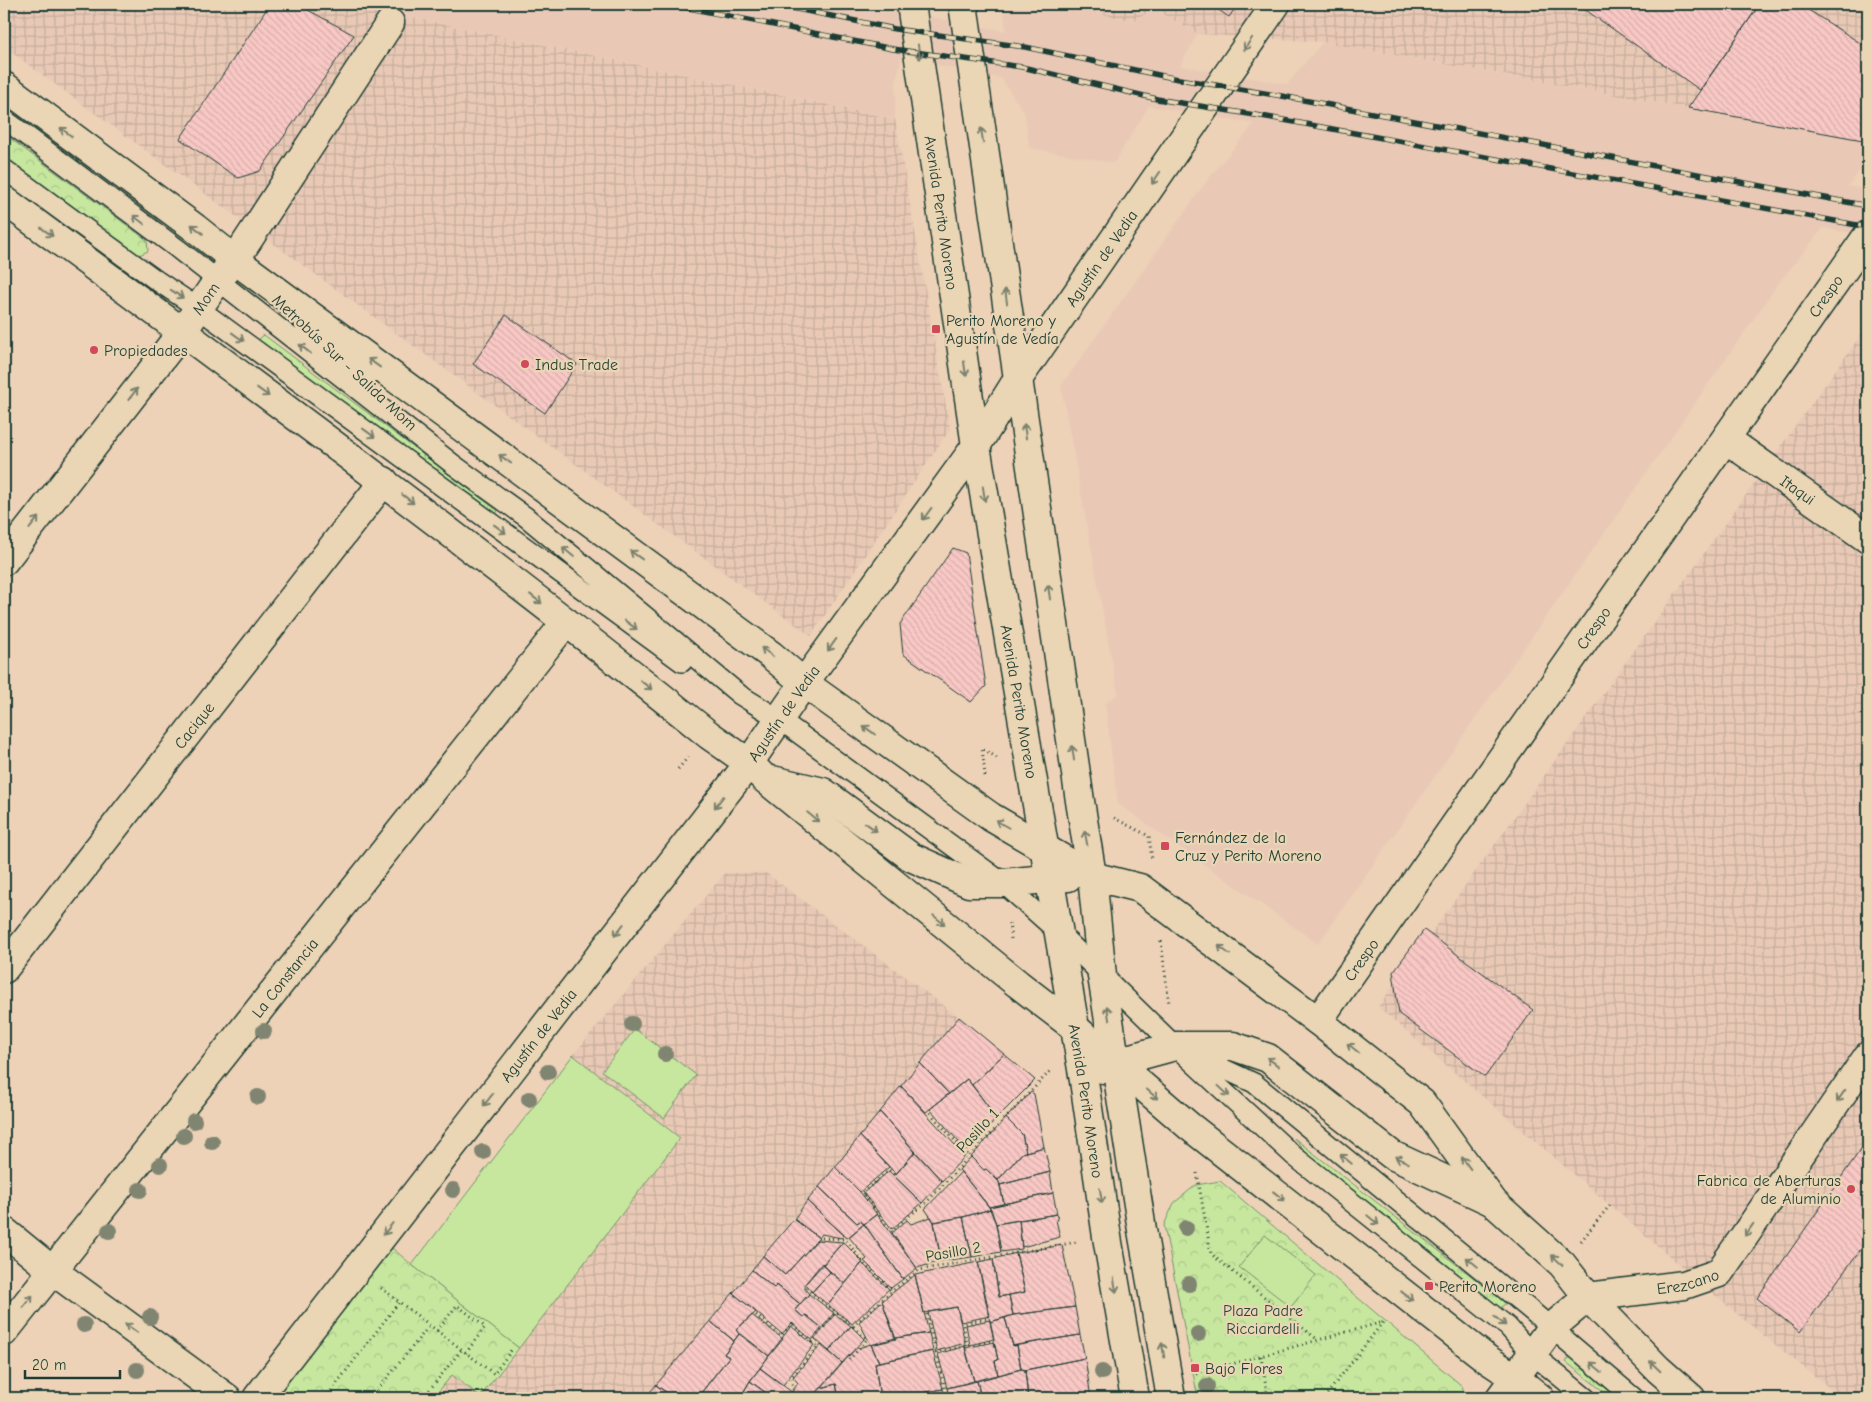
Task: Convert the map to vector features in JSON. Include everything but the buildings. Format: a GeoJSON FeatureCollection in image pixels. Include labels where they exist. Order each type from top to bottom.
{"type":"FeatureCollection","features":[{"type":"Feature","properties":{"kind":"main road","name":"Avenida Perito Moreno"},"geometry":{"type":"LineString","coordinates":[[912,4],[976,446],[1084,1081],[1107,1237],[1135,1398]]}},
{"type":"Feature","properties":{"kind":"main road"},"geometry":{"type":"LineString","coordinates":[[963,4],[1092,876],[1102,976],[1169,1390]]}},
{"type":"Feature","properties":{"kind":"main road","name":"Agustín de Vedia"},"geometry":{"type":"LineString","coordinates":[[257,1398],[357,1269],[757,771],[779,719],[976,446],[1018,379],[1276,4]]}},
{"type":"Feature","properties":{"kind":"main road","name":"Mom"},"geometry":{"type":"LineString","coordinates":[[4,561],[182,332],[218,280],[235,260],[390,23]]}},
{"type":"Feature","properties":{"kind":"main road"},"geometry":{"type":"LineString","coordinates":[[4,86],[235,260],[763,649],[804,684],[991,817],[1092,876],[1140,888],[1318,1020],[1422,1103],[1494,1203],[1562,1264],[1588,1297],[1658,1368],[1691,1398]]}},
{"type":"Feature","properties":{"kind":"main road"},"geometry":{"type":"LineString","coordinates":[[5,204],[138,297],[182,332],[384,481],[566,622],[757,771],[1018,984],[1076,1034],[1116,1062],[1190,1126],[1486,1359],[1507,1388],[1540,1398]]}},
{"type":"Feature","properties":{"kind":"main road","name":"Crespo"},"geometry":{"type":"LineString","coordinates":[[1318,1020],[1868,235]]}},
{"type":"Feature","properties":{"kind":"main road","name":"Itaqui"},"geometry":{"type":"LineString","coordinates":[[1726,439],[1868,539]]}},
{"type":"Feature","properties":{"kind":"main road","name":"Cacique"},"geometry":{"type":"LineString","coordinates":[[4,969],[384,481]]}},
{"type":"Feature","properties":{"kind":"main road","name":"La Constancia"},"geometry":{"type":"LineString","coordinates":[[4,1332],[566,622]]}},
{"type":"Feature","properties":{"kind":"main road"},"geometry":{"type":"LineString","coordinates":[[757,771],[823,792],[912,856],[969,883],[1003,883],[1049,877],[1092,876]]}},
{"type":"Feature","properties":{"kind":"main road"},"geometry":{"type":"LineString","coordinates":[[1084,1081],[1116,1062],[1175,1046],[1233,1046],[1268,1058],[1392,1155],[1494,1203]]}},
{"type":"Feature","properties":{"kind":"main road","name":"Erezcano"},"geometry":{"type":"LineString","coordinates":[[1588,1297],[1684,1285],[1719,1273],[1868,1056]]}},
{"type":"Feature","properties":{"kind":"main road"},"geometry":{"type":"LineString","coordinates":[[4,1231],[52,1271],[227,1398]]}},
{"type":"Feature","properties":{"kind":"main road"},"geometry":{"type":"LineString","coordinates":[[1507,1388],[1551,1328],[1588,1297]]}},
{"type":"Feature","properties":{"kind":"lane"},"geometry":{"type":"LineString","coordinates":[[4,119],[178,248],[454,465],[526,517],[740,696],[779,719],[1003,883],[1058,932],[1175,1046],[1294,1156],[1508,1328],[1531,1353],[1586,1398]]}},
{"type":"Feature","properties":{"kind":"lane"},"geometry":{"type":"LineString","coordinates":[[4,168],[722,691],[740,696]]}},
{"type":"Feature","properties":{"kind":"lane","name":"Metrobús Sur - Salida Mom"},"geometry":{"type":"LineString","coordinates":[[235,260],[454,465]]}},
{"type":"Feature","properties":{"kind":"lane"},"geometry":{"type":"LineString","coordinates":[[1175,1046],[1254,1083],[1634,1398]]}},
{"type":"Feature","properties":{"kind":"path","name":"Pasillo 1"},"geometry":{"type":"LineString","coordinates":[[894,1174],[889,1170],[862,1193],[892,1232],[906,1218],[924,1205],[1076,1034]]}},
{"type":"Feature","properties":{"kind":"path"},"geometry":{"type":"LineString","coordinates":[[930,1113],[969,1156]]}},
{"type":"Feature","properties":{"kind":"path","name":"Pasillo 2"},"geometry":{"type":"LineString","coordinates":[[853,1326],[919,1270],[1107,1237]]}},
{"type":"Feature","properties":{"kind":"path"},"geometry":{"type":"LineString","coordinates":[[822,1238],[845,1239],[866,1265],[892,1291]]}},
{"type":"Feature","properties":{"kind":"path"},"geometry":{"type":"LineString","coordinates":[[1212,1254],[1318,1340]]}},
{"type":"Feature","properties":{"kind":"path"},"geometry":{"type":"LineString","coordinates":[[357,1269],[494,1374],[512,1350]]}},
{"type":"Feature","properties":{"kind":"path"},"geometry":{"type":"LineString","coordinates":[[806,1288],[853,1326],[867,1340],[849,1360]]}},
{"type":"Feature","properties":{"kind":"path"},"geometry":{"type":"LineString","coordinates":[[1324,1398],[1404,1294]]}},
{"type":"Feature","properties":{"kind":"path"},"geometry":{"type":"LineString","coordinates":[[330,1398],[327,1396],[399,1302]]}},
{"type":"Feature","properties":{"kind":"path"},"geometry":{"type":"LineString","coordinates":[[437,1330],[456,1305],[486,1327],[466,1353]]}},
{"type":"Feature","properties":{"kind":"path"},"geometry":{"type":"LineString","coordinates":[[812,1342],[835,1313]]}},
{"type":"Feature","properties":{"kind":"path"},"geometry":{"type":"LineString","coordinates":[[926,1314],[947,1398]]}},
{"type":"Feature","properties":{"kind":"path"},"geometry":{"type":"LineString","coordinates":[[756,1315],[781,1336],[792,1324],[818,1346],[790,1378],[794,1393],[790,1398]]}},
{"type":"Feature","properties":{"kind":"path"},"geometry":{"type":"LineString","coordinates":[[967,1346],[963,1324],[989,1318]]}},
{"type":"Feature","properties":{"kind":"path"},"geometry":{"type":"LineString","coordinates":[[1169,1390],[1261,1356],[1383,1322]]}},
{"type":"Feature","properties":{"kind":"path"},"geometry":{"type":"LineString","coordinates":[[371,1398],[430,1325]]}},
{"type":"Feature","properties":{"kind":"path"},"geometry":{"type":"LineString","coordinates":[[935,1352],[993,1341]]}},
{"type":"Feature","properties":{"kind":"path"},"geometry":{"type":"LineString","coordinates":[[423,1398],[462,1349]]}},
{"type":"Feature","properties":{"kind":"path"},"geometry":{"type":"LineString","coordinates":[[1261,1356],[1268,1398]]}},
{"type":"Feature","properties":{"kind":"shaded area"},"geometry":{"type":"Polygon","coordinates":[[[4,4],[337,4],[391,13],[895,119],[950,429],[811,636],[4,47],[4,4]]]}},
{"type":"Feature","properties":{"kind":"shaded area"},"geometry":{"type":"Polygon","coordinates":[[[337,4],[895,4],[899,11],[1006,31],[1003,4],[1057,4],[1133,21],[1154,9],[1198,34],[1180,66],[1287,84],[1323,42],[1868,141],[1868,161],[1848,186],[1868,190],[1868,236],[1823,228],[1778,284],[1318,944],[1118,804],[1105,703],[1118,694],[1061,386],[1208,179],[1254,124],[1149,106],[1114,163],[1029,148],[1025,114],[1001,78],[901,58],[896,82],[895,119],[391,13],[337,4]]]}},
{"type":"Feature","properties":{"kind":"shaded area"},"geometry":{"type":"Polygon","coordinates":[[[1057,4],[1868,4],[1868,141],[1323,42],[1198,34],[1154,9],[1133,21],[1057,4]]]}},
{"type":"Feature","properties":{"kind":"shaded area"},"geometry":{"type":"Polygon","coordinates":[[[1868,325],[1868,1398],[1842,1398],[1743,1319],[1378,1007],[1868,325]]]}},
{"type":"Feature","properties":{"kind":"shaded area"},"geometry":{"type":"Polygon","coordinates":[[[725,873],[766,873],[959,1017],[646,1398],[433,1398],[452,1375],[480,1397],[680,1138],[573,1055],[725,873]]]}},
{"type":"Feature","properties":{"kind":"green space"},"geometry":{"type":"Polygon","coordinates":[[[4,134],[147,240],[148,251],[137,256],[128,252],[4,159],[4,134]]]}},
{"type":"Feature","properties":{"kind":"green space"},"geometry":{"type":"Polygon","coordinates":[[[264,335],[498,511],[493,519],[258,340],[264,335]]]}},
{"type":"Feature","properties":{"kind":"green space"},"geometry":{"type":"Polygon","coordinates":[[[635,1029],[696,1075],[664,1118],[602,1071],[635,1029]]]}},
{"type":"Feature","properties":{"kind":"green space"},"geometry":{"type":"Polygon","coordinates":[[[573,1055],[680,1138],[519,1348],[412,1265],[573,1055]]]}},
{"type":"Feature","properties":{"kind":"green space"},"geometry":{"type":"Polygon","coordinates":[[[1294,1138],[1506,1303],[1498,1310],[1321,1170],[1294,1138]]]}},
{"type":"Feature","properties":{"kind":"green space","name":"Plaza Padre Ricciardelli"},"geometry":{"type":"Polygon","coordinates":[[[1220,1181],[1462,1386],[1466,1398],[1198,1398],[1164,1225],[1174,1203],[1196,1185],[1220,1181]]]}},
{"type":"Feature","properties":{"kind":"green space"},"geometry":{"type":"Polygon","coordinates":[[[1265,1235],[1316,1275],[1291,1307],[1239,1267],[1265,1235]]]}},
{"type":"Feature","properties":{"kind":"green space"},"geometry":{"type":"Polygon","coordinates":[[[392,1248],[519,1348],[480,1397],[452,1375],[433,1398],[273,1398],[392,1248]]]}},
{"type":"Feature","properties":{"kind":"green space"},"geometry":{"type":"Polygon","coordinates":[[[1574,1351],[1630,1398],[1612,1398],[1566,1362],[1574,1351]]]}},
{"type":"Feature","properties":{"kind":"railway"},"geometry":{"type":"LineString","coordinates":[[669,4],[893,49],[1022,67],[1157,99],[1267,117],[1868,227]]}},
{"type":"Feature","properties":{"kind":"railway"},"geometry":{"type":"LineString","coordinates":[[772,4],[895,29],[1025,47],[1173,78],[1282,96],[1868,206]]}},
{"type":"Feature","properties":{"kind":"place","name":"Perito Moreno y Agustín de Vedía"},"geometry":{"type":"Point","coordinates":[936,329]}},
{"type":"Feature","properties":{"kind":"place","name":"Propiedades"},"geometry":{"type":"Point","coordinates":[94,350]}},
{"type":"Feature","properties":{"kind":"place","name":"Indus Trade"},"geometry":{"type":"Point","coordinates":[525,364]}},
{"type":"Feature","properties":{"kind":"place","name":"Fernández de la Cruz y Perito Moreno"},"geometry":{"type":"Point","coordinates":[1165,846]}},
{"type":"Feature","properties":{"kind":"place","name":"Fabrica de Aberturas de Aluminio"},"geometry":{"type":"Point","coordinates":[1851,1189]}},
{"type":"Feature","properties":{"kind":"place","name":"Perito Moreno"},"geometry":{"type":"Point","coordinates":[1429,1286]}},
{"type":"Feature","properties":{"kind":"place","name":"Bajo Flores"},"geometry":{"type":"Point","coordinates":[1195,1368]}}]}
